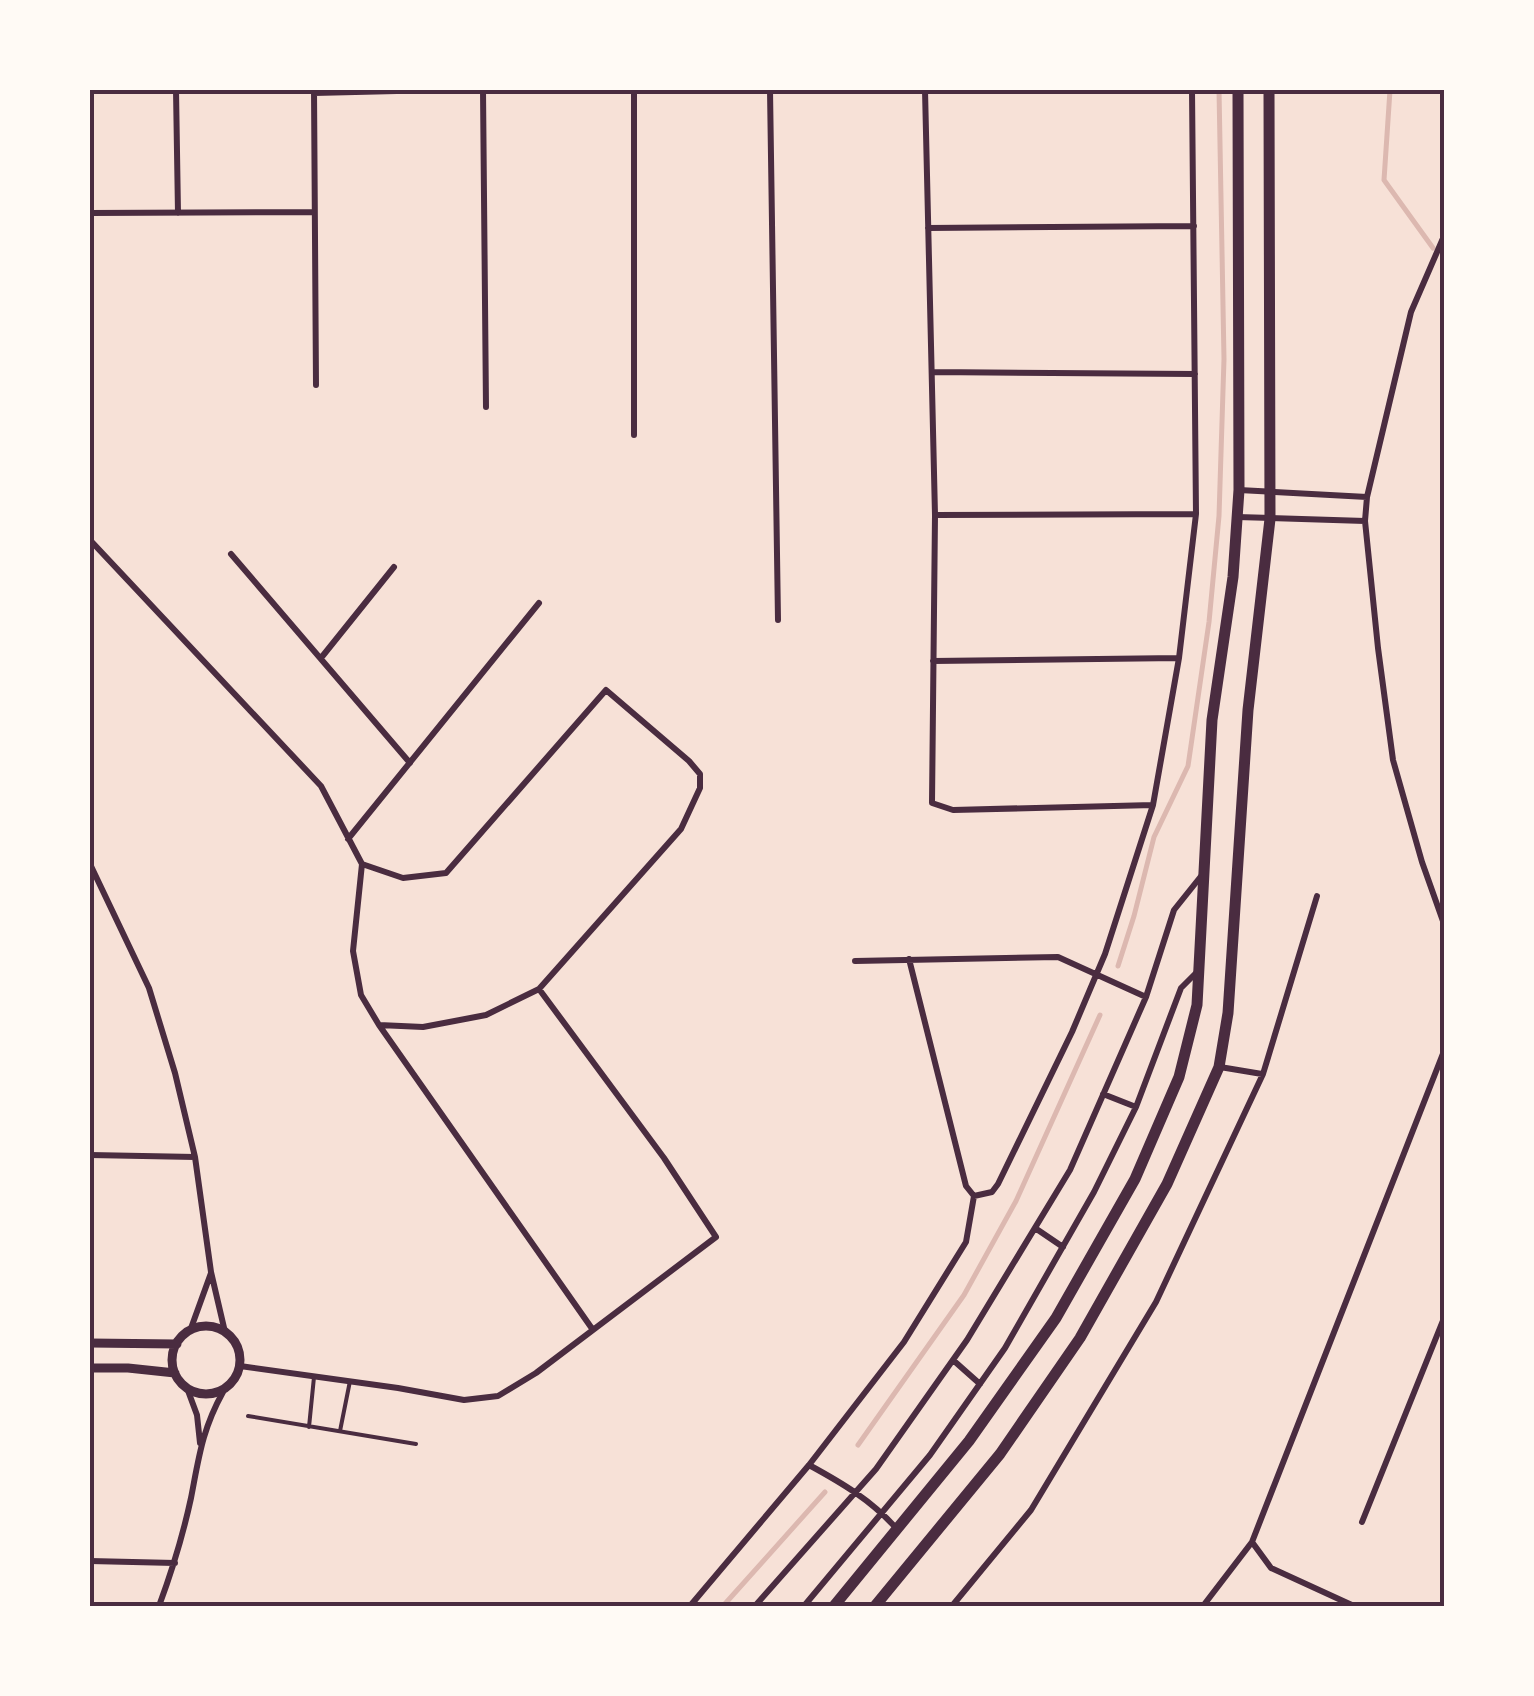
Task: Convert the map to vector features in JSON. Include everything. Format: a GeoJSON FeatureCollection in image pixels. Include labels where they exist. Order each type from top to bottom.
{"type":"FeatureCollection","features":[{"type":"Feature","properties":{"kind":"main road"},"geometry":{"type":"LineString","coordinates":[[834,1606],[969,1441],[1056,1318],[1136,1178],[1179,1078],[1198,1005],[1212,720],[1233,576],[1239,490],[1238,90]]}},
{"type":"Feature","properties":{"kind":"main road"},"geometry":{"type":"LineString","coordinates":[[874,1606],[1000,1454],[1080,1338],[1166,1184],[1219,1067],[1229,994],[1248,710],[1270,519],[1269,90]]}},
{"type":"Feature","properties":{"kind":"street"},"geometry":{"type":"LineString","coordinates":[[176,90],[178,213]]}},
{"type":"Feature","properties":{"kind":"street"},"geometry":{"type":"LineString","coordinates":[[316,385],[314,91],[438,90]]}},
{"type":"Feature","properties":{"kind":"street"},"geometry":{"type":"LineString","coordinates":[[483,90],[486,407]]}},
{"type":"Feature","properties":{"kind":"street"},"geometry":{"type":"LineString","coordinates":[[634,90],[634,434]]}},
{"type":"Feature","properties":{"kind":"street"},"geometry":{"type":"LineString","coordinates":[[770,90],[778,620]]}},
{"type":"Feature","properties":{"kind":"street"},"geometry":{"type":"LineString","coordinates":[[926,90],[935,516],[932,802],[954,810],[1153,804]]}},
{"type":"Feature","properties":{"kind":"street"},"geometry":{"type":"LineString","coordinates":[[974,1196],[992,1192],[998,1184],[1072,1032],[1096,976],[1153,804],[1179,658],[1196,514],[1192,90]]}},
{"type":"Feature","properties":{"kind":"street"},"geometry":{"type":"LineString","coordinates":[[90,214],[314,212]]}},
{"type":"Feature","properties":{"kind":"street"},"geometry":{"type":"LineString","coordinates":[[928,228],[1194,226]]}},
{"type":"Feature","properties":{"kind":"street"},"geometry":{"type":"LineString","coordinates":[[1444,236],[1412,312],[1367,496],[1366,521],[1394,760],[1444,924]]}},
{"type":"Feature","properties":{"kind":"street"},"geometry":{"type":"LineString","coordinates":[[932,372],[1196,374]]}},
{"type":"Feature","properties":{"kind":"street"},"geometry":{"type":"LineString","coordinates":[[1239,490],[1367,496]]}},
{"type":"Feature","properties":{"kind":"street"},"geometry":{"type":"LineString","coordinates":[[935,516],[1196,514]]}},
{"type":"Feature","properties":{"kind":"street"},"geometry":{"type":"LineString","coordinates":[[1237,518],[1366,521]]}},
{"type":"Feature","properties":{"kind":"street"},"geometry":{"type":"LineString","coordinates":[[90,540],[321,786],[362,864],[352,951],[361,995],[593,1330]]}},
{"type":"Feature","properties":{"kind":"street"},"geometry":{"type":"LineString","coordinates":[[232,554],[410,763]]}},
{"type":"Feature","properties":{"kind":"street"},"geometry":{"type":"LineString","coordinates":[[321,658],[394,566]]}},
{"type":"Feature","properties":{"kind":"street"},"geometry":{"type":"LineString","coordinates":[[348,839],[538,603]]}},
{"type":"Feature","properties":{"kind":"street"},"geometry":{"type":"LineString","coordinates":[[933,660],[1179,658]]}},
{"type":"Feature","properties":{"kind":"street"},"geometry":{"type":"LineString","coordinates":[[362,864],[402,878],[446,873],[606,690],[700,774],[700,788],[681,829],[540,989],[486,1014],[423,1028],[379,1026]]}},
{"type":"Feature","properties":{"kind":"street"},"geometry":{"type":"LineString","coordinates":[[90,864],[149,988],[175,1073],[195,1157],[211,1272],[225,1332],[237,1347],[240,1366],[222,1392],[200,1444],[175,1563],[160,1606]]}},
{"type":"Feature","properties":{"kind":"street"},"geometry":{"type":"LineString","coordinates":[[755,1606],[876,1468],[953,1360],[1035,1228],[1070,1170],[1146,997],[1174,910],[1206,870]]}},
{"type":"Feature","properties":{"kind":"street"},"geometry":{"type":"LineString","coordinates":[[952,1606],[1031,1510],[1156,1302],[1262,1074],[1317,896]]}},
{"type":"Feature","properties":{"kind":"street"},"geometry":{"type":"LineString","coordinates":[[856,960],[1058,958],[1146,997]]}},
{"type":"Feature","properties":{"kind":"street"},"geometry":{"type":"LineString","coordinates":[[690,1606],[809,1465],[904,1342],[966,1242],[974,1196],[966,1186],[909,959]]}},
{"type":"Feature","properties":{"kind":"street"},"geometry":{"type":"LineString","coordinates":[[804,1606],[930,1455],[1005,1348],[1094,1192],[1136,1107],[1181,988],[1201,968]]}},
{"type":"Feature","properties":{"kind":"street"},"geometry":{"type":"LineString","coordinates":[[240,1366],[464,1400],[498,1396],[536,1373],[716,1237],[664,1158],[540,989]]}},
{"type":"Feature","properties":{"kind":"street"},"geometry":{"type":"LineString","coordinates":[[1203,1606],[1252,1542],[1444,1050]]}},
{"type":"Feature","properties":{"kind":"street"},"geometry":{"type":"LineString","coordinates":[[1438,1064],[1444,1075]]}},
{"type":"Feature","properties":{"kind":"street"},"geometry":{"type":"LineString","coordinates":[[1219,1067],[1262,1074]]}},
{"type":"Feature","properties":{"kind":"street"},"geometry":{"type":"LineString","coordinates":[[1103,1094],[1136,1107]]}},
{"type":"Feature","properties":{"kind":"street"},"geometry":{"type":"LineString","coordinates":[[90,1156],[195,1157]]}},
{"type":"Feature","properties":{"kind":"street"},"geometry":{"type":"LineString","coordinates":[[1035,1228],[1064,1246]]}},
{"type":"Feature","properties":{"kind":"street"},"geometry":{"type":"LineString","coordinates":[[190,1331],[211,1272]]}},
{"type":"Feature","properties":{"kind":"street"},"geometry":{"type":"LineString","coordinates":[[1362,1522],[1444,1318]]}},
{"type":"Feature","properties":{"kind":"street"},"geometry":{"type":"LineString","coordinates":[[200,1444],[196,1415],[187,1388],[175,1373],[173,1353],[176,1344],[202,1326],[225,1332]]}},
{"type":"Feature","properties":{"kind":"street"},"geometry":{"type":"LineString","coordinates":[[90,1343],[176,1344]]}},
{"type":"Feature","properties":{"kind":"street"},"geometry":{"type":"LineString","coordinates":[[953,1360],[980,1384]]}},
{"type":"Feature","properties":{"kind":"street"},"geometry":{"type":"LineString","coordinates":[[90,1368],[175,1373]]}},
{"type":"Feature","properties":{"kind":"street"},"geometry":{"type":"LineString","coordinates":[[187,1388],[206,1394],[222,1392]]}},
{"type":"Feature","properties":{"kind":"street"},"geometry":{"type":"LineString","coordinates":[[809,1465],[856,1491],[896,1529]]}},
{"type":"Feature","properties":{"kind":"street"},"geometry":{"type":"LineString","coordinates":[[1252,1542],[1271,1568],[1354,1606]]}},
{"type":"Feature","properties":{"kind":"street"},"geometry":{"type":"LineString","coordinates":[[90,1562],[175,1563]]}},
{"type":"Feature","properties":{"kind":"lane"},"geometry":{"type":"LineString","coordinates":[[309,1427],[314,1376]]}},
{"type":"Feature","properties":{"kind":"lane"},"geometry":{"type":"LineString","coordinates":[[340,1432],[350,1381]]}},
{"type":"Feature","properties":{"kind":"lane"},"geometry":{"type":"LineString","coordinates":[[248,1416],[416,1444]]}},
{"type":"Feature","properties":{"kind":"waterway"},"geometry":{"type":"LineString","coordinates":[[1118,966],[1154,837],[1188,766],[1209,622],[1219,516],[1224,359],[1219,90]]}},
{"type":"Feature","properties":{"kind":"waterway"},"geometry":{"type":"LineString","coordinates":[[1390,90],[1384,180],[1433,248]]}},
{"type":"Feature","properties":{"kind":"waterway"},"geometry":{"type":"LineString","coordinates":[[858,1445],[964,1295],[1016,1201],[1100,1015]]}},
{"type":"Feature","properties":{"kind":"waterway"},"geometry":{"type":"LineString","coordinates":[[723,1606],[825,1492]]}}]}
